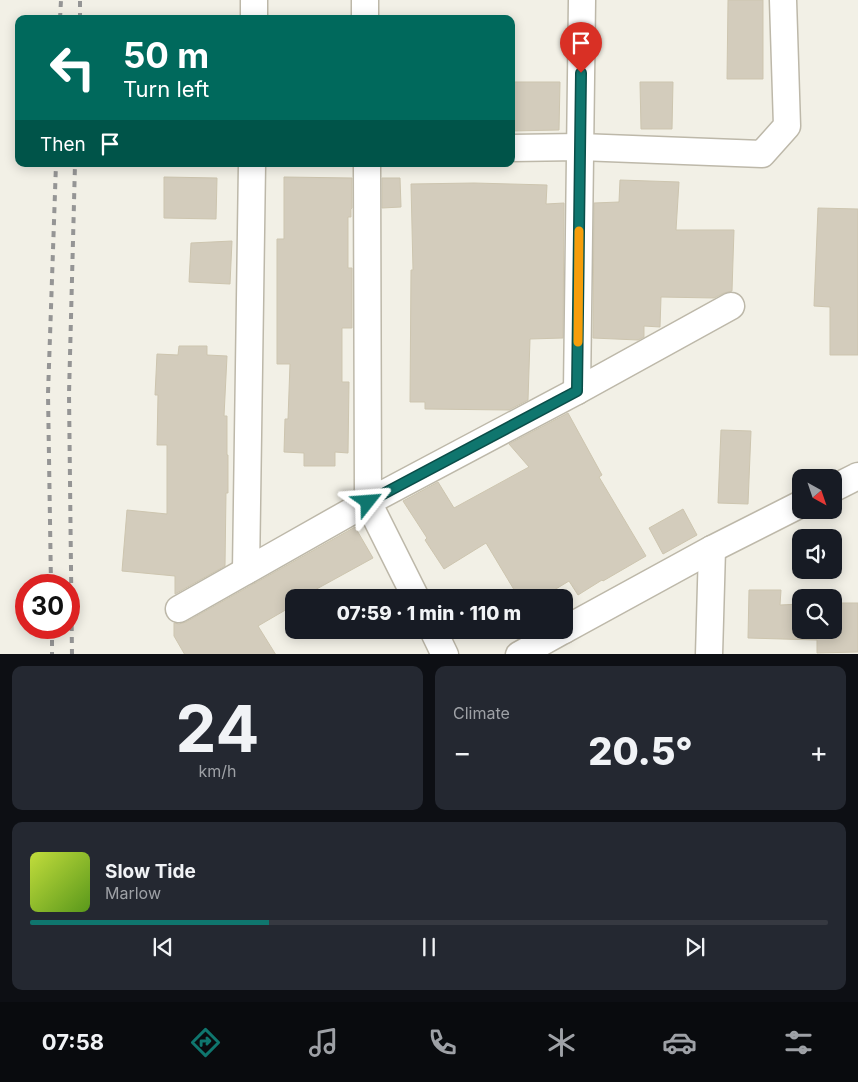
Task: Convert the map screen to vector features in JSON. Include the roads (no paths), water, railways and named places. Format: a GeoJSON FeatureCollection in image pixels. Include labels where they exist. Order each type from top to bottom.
{"type":"FeatureCollection","features":[{"type":"Feature","properties":{"kind":"street"},"geometry":{"type":"LineString","coordinates":[[254,0],[254,15]]}},
{"type":"Feature","properties":{"kind":"street"},"geometry":{"type":"LineString","coordinates":[[365,0],[365,15]]}},
{"type":"Feature","properties":{"kind":"street"},"geometry":{"type":"LineString","coordinates":[[577,391],[582,0]]}},
{"type":"Feature","properties":{"kind":"street"},"geometry":{"type":"LineString","coordinates":[[515,148],[580,147],[762,154],[787,126],[783,0]]}},
{"type":"Feature","properties":{"kind":"street"},"geometry":{"type":"LineString","coordinates":[[246,571],[252,167]]}},
{"type":"Feature","properties":{"kind":"street"},"geometry":{"type":"LineString","coordinates":[[367,167],[368,502],[412,589]]}},
{"type":"Feature","properties":{"kind":"street"},"geometry":{"type":"LineString","coordinates":[[179,610],[368,502],[577,391],[731,306]]}},
{"type":"Feature","properties":{"kind":"street"},"geometry":{"type":"LineString","coordinates":[[842,484],[858,476]]}},
{"type":"Feature","properties":{"kind":"street"},"geometry":{"type":"LineString","coordinates":[[573,625],[712,549],[792,509]]}},
{"type":"Feature","properties":{"kind":"street"},"geometry":{"type":"LineString","coordinates":[[709,654],[712,549]]}},
{"type":"Feature","properties":{"kind":"street"},"geometry":{"type":"LineString","coordinates":[[438,639],[445,654]]}},
{"type":"Feature","properties":{"kind":"street"},"geometry":{"type":"LineString","coordinates":[[519,654],[547,639]]}},
{"type":"Feature","properties":{"kind":"railway"},"geometry":{"type":"LineString","coordinates":[[60,15],[61,0]]}},
{"type":"Feature","properties":{"kind":"railway"},"geometry":{"type":"LineString","coordinates":[[80,0],[80,15]]}},
{"type":"Feature","properties":{"kind":"railway"},"geometry":{"type":"LineString","coordinates":[[51,574],[48,394],[56,167]]}},
{"type":"Feature","properties":{"kind":"railway"},"geometry":{"type":"LineString","coordinates":[[72,654],[69,394],[75,167]]}},
{"type":"Feature","properties":{"kind":"railway"},"geometry":{"type":"LineString","coordinates":[[52,639],[52,654]]}}]}
